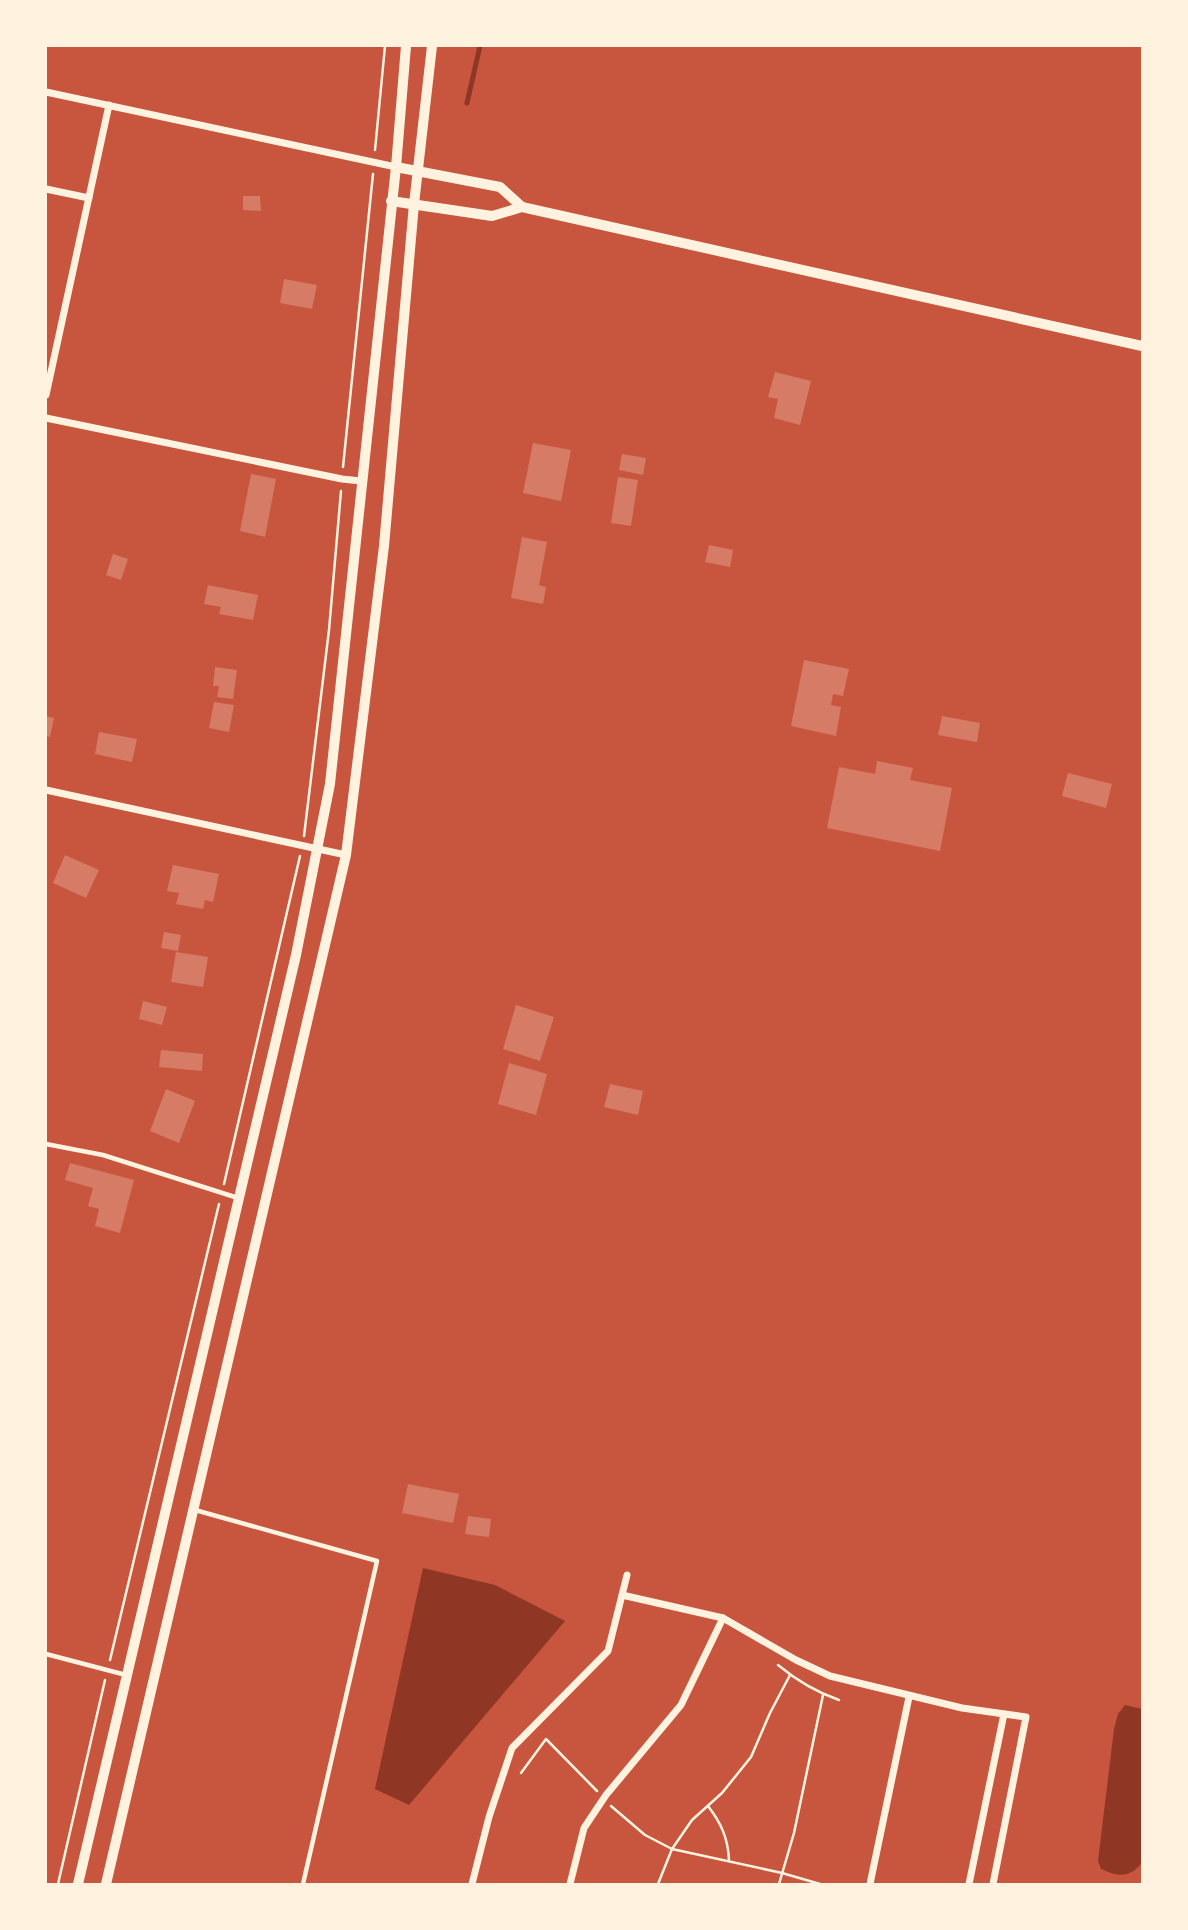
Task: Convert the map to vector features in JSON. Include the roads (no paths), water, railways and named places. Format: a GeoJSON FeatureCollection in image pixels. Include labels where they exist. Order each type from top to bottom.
{"type":"FeatureCollection","features":[{"type":"Feature","properties":{"kind":"street"},"geometry":{"type":"LineString","coordinates":[[78,1885],[319,848],[330,784],[407,46]]}},
{"type":"Feature","properties":{"kind":"street"},"geometry":{"type":"LineString","coordinates":[[106,1885],[346,855],[384,546],[414,204],[432,46]]}},
{"type":"Feature","properties":{"kind":"street"},"geometry":{"type":"LineString","coordinates":[[46,92],[500,187],[522,207]]}},
{"type":"Feature","properties":{"kind":"street"},"geometry":{"type":"LineString","coordinates":[[46,395],[109,105]]}},
{"type":"Feature","properties":{"kind":"street"},"geometry":{"type":"LineString","coordinates":[[46,189],[89,198]]}},
{"type":"Feature","properties":{"kind":"street"},"geometry":{"type":"LineString","coordinates":[[391,201],[492,216],[522,207],[1143,346]]}},
{"type":"Feature","properties":{"kind":"street"},"geometry":{"type":"LineString","coordinates":[[46,418],[361,481]]}},
{"type":"Feature","properties":{"kind":"street"},"geometry":{"type":"LineString","coordinates":[[46,790],[346,855]]}},
{"type":"Feature","properties":{"kind":"street"},"geometry":{"type":"LineString","coordinates":[[472,1885],[489,1817],[512,1748],[608,1651],[627,1576]]}},
{"type":"Feature","properties":{"kind":"street"},"geometry":{"type":"LineString","coordinates":[[622,1595],[723,1618],[796,1660],[830,1676],[909,1697],[1026,1717],[993,1885]]}},
{"type":"Feature","properties":{"kind":"street"},"geometry":{"type":"LineString","coordinates":[[570,1885],[584,1828],[681,1706],[723,1618]]}},
{"type":"Feature","properties":{"kind":"street"},"geometry":{"type":"LineString","coordinates":[[870,1885],[909,1697]]}},
{"type":"Feature","properties":{"kind":"street"},"geometry":{"type":"LineString","coordinates":[[969,1885],[1004,1714]]}},
{"type":"Feature","properties":{"kind":"lane"},"geometry":{"type":"LineString","coordinates":[[46,1144],[103,1155],[239,1198]]}},
{"type":"Feature","properties":{"kind":"lane"},"geometry":{"type":"LineString","coordinates":[[194,1510],[377,1561],[303,1885]]}},
{"type":"Feature","properties":{"kind":"lane"},"geometry":{"type":"LineString","coordinates":[[46,1654],[127,1675]]}},
{"type":"Feature","properties":{"kind":"waterway"},"geometry":{"type":"LineString","coordinates":[[467,103],[480,46]]}}]}
